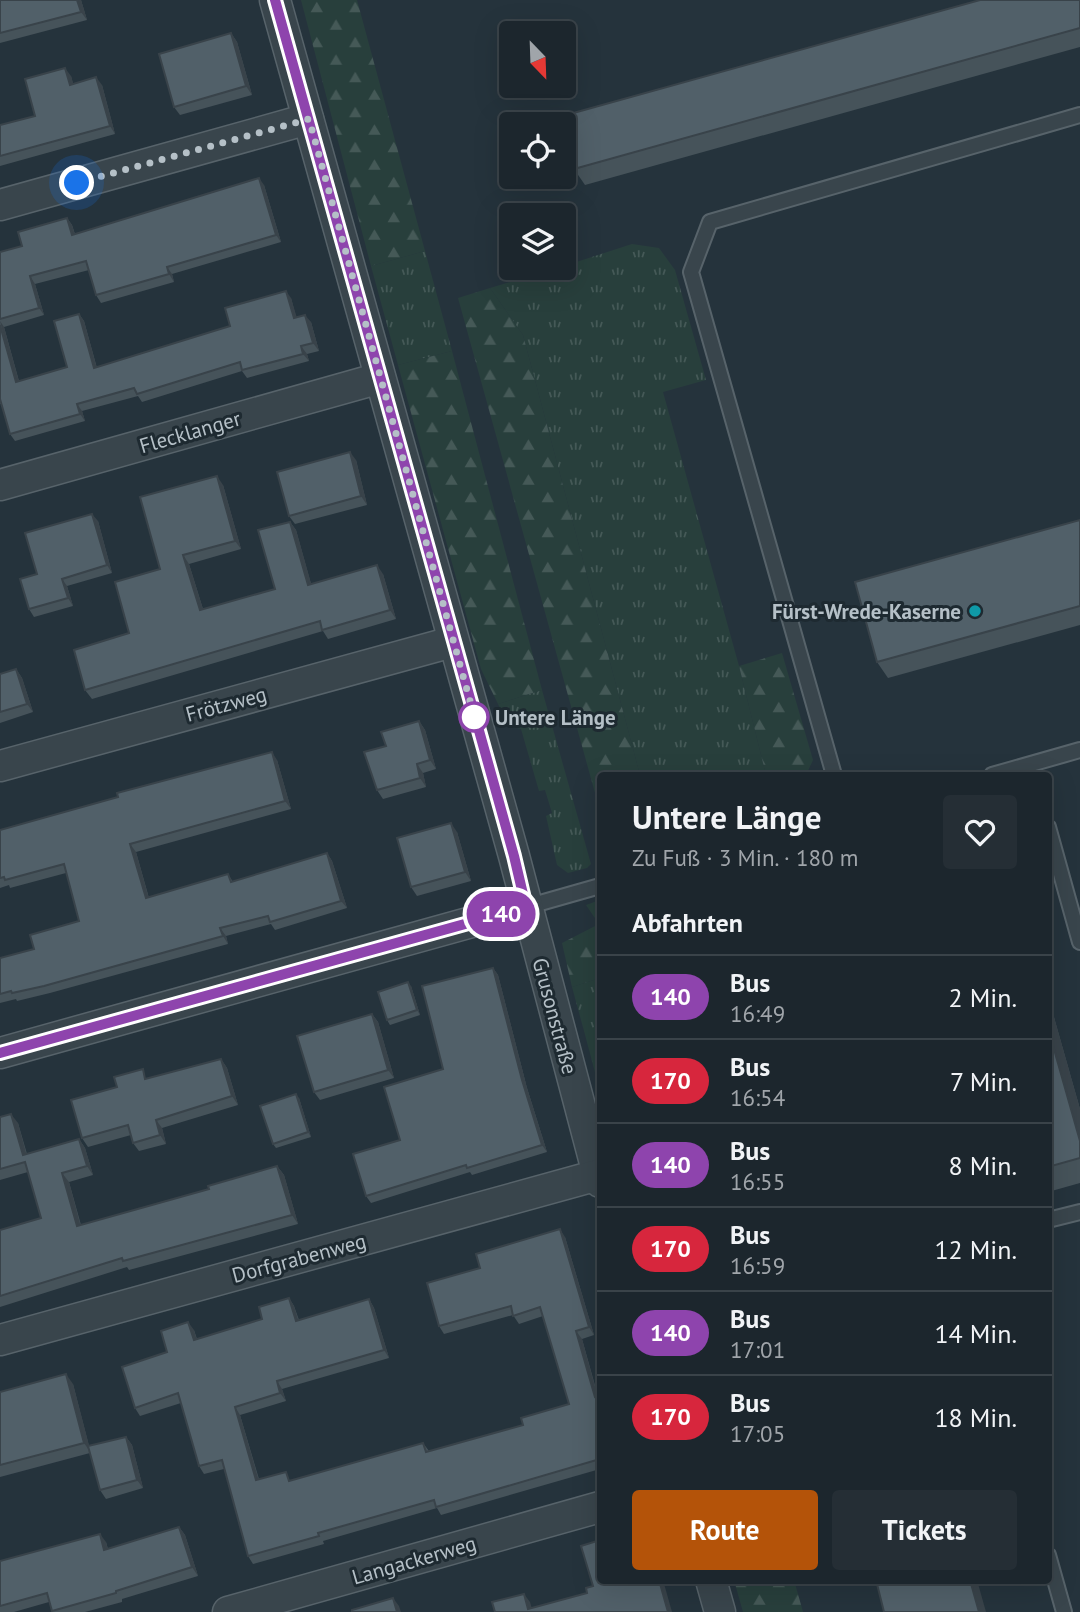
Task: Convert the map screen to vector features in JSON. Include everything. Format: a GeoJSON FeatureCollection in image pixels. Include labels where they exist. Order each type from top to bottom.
{"type":"FeatureCollection","features":[{"type":"Feature","properties":{"kind":"street","name":"Grusonstraße"},"geometry":{"type":"LineString","coordinates":[[275,0],[496,793],[597,1172]]}},
{"type":"Feature","properties":{"kind":"street"},"geometry":{"type":"LineString","coordinates":[[0,205],[309,119]]}},
{"type":"Feature","properties":{"kind":"street","name":"Flecklanger"},"geometry":{"type":"LineString","coordinates":[[0,485],[380,379]]}},
{"type":"Feature","properties":{"kind":"street","name":"Frötzweg"},"geometry":{"type":"LineString","coordinates":[[0,766],[452,642]]}},
{"type":"Feature","properties":{"kind":"street"},"geometry":{"type":"LineString","coordinates":[[0,1053],[526,907]]}},
{"type":"Feature","properties":{"kind":"street","name":"Dorfgrabenweg"},"geometry":{"type":"LineString","coordinates":[[0,1340],[597,1180]]}},
{"type":"Feature","properties":{"kind":"street","name":"Langackerweg"},"geometry":{"type":"LineString","coordinates":[[228,1612],[597,1508]]}},
{"type":"Feature","properties":{"kind":"street"},"geometry":{"type":"LineString","coordinates":[[711,1584],[720,1612]]}},
{"type":"Feature","properties":{"kind":"lane"},"geometry":{"type":"LineString","coordinates":[[833,772],[691,272],[710,222],[1080,115]]}},
{"type":"Feature","properties":{"kind":"lane"},"geometry":{"type":"LineString","coordinates":[[1032,770],[1080,750]]}},
{"type":"Feature","properties":{"kind":"lane"},"geometry":{"type":"LineString","coordinates":[[1052,841],[1080,942]]}},
{"type":"Feature","properties":{"kind":"lane"},"geometry":{"type":"LineString","coordinates":[[526,907],[597,887]]}},
{"type":"Feature","properties":{"kind":"lane"},"geometry":{"type":"LineString","coordinates":[[1052,1219],[1080,1212]]}},
{"type":"Feature","properties":{"kind":"lane"},"geometry":{"type":"LineString","coordinates":[[1052,1569],[1064,1612]]}},
{"type":"Feature","properties":{"kind":"green space"},"geometry":{"type":"Polygon","coordinates":[[[301,0],[357,0],[425,251],[371,266],[301,0]]]}},
{"type":"Feature","properties":{"kind":"green space"},"geometry":{"type":"Polygon","coordinates":[[[632,244],[659,248],[675,270],[706,380],[663,392],[739,666],[765,772],[639,772],[523,335],[490,288],[517,280],[576,280],[576,262],[632,244]]]}},
{"type":"Feature","properties":{"kind":"green space"},"geometry":{"type":"Polygon","coordinates":[[[425,251],[452,351],[398,365],[371,266],[425,251]]]}},
{"type":"Feature","properties":{"kind":"green space"},"geometry":{"type":"Polygon","coordinates":[[[490,288],[523,335],[639,772],[597,772],[597,800],[458,298],[490,288]]]}},
{"type":"Feature","properties":{"kind":"green space"},"geometry":{"type":"Polygon","coordinates":[[[452,351],[542,690],[498,704],[481,669],[398,365],[452,351]]]}},
{"type":"Feature","properties":{"kind":"green space"},"geometry":{"type":"Polygon","coordinates":[[[782,653],[813,760],[807,772],[765,772],[739,666],[782,653]]]}},
{"type":"Feature","properties":{"kind":"green space"},"geometry":{"type":"Polygon","coordinates":[[[542,690],[591,864],[587,868],[568,873],[557,865],[546,816],[552,813],[545,790],[539,791],[521,729],[509,726],[498,704],[542,690]]]}},
{"type":"Feature","properties":{"kind":"green space"},"geometry":{"type":"Polygon","coordinates":[[[597,901],[597,921],[586,905],[597,901]]]}},
{"type":"Feature","properties":{"kind":"green space"},"geometry":{"type":"Polygon","coordinates":[[[597,925],[597,979],[572,987],[562,943],[597,925]]]}},
{"type":"Feature","properties":{"kind":"green space"},"geometry":{"type":"Polygon","coordinates":[[[597,979],[597,1031],[584,1031],[572,987],[597,979]]]}},
{"type":"Feature","properties":{"kind":"green space"},"geometry":{"type":"Polygon","coordinates":[[[584,1031],[597,1031],[597,1080],[584,1031]]]}},
{"type":"Feature","properties":{"kind":"green space"},"geometry":{"type":"Polygon","coordinates":[[[735,1584],[795,1584],[803,1612],[743,1612],[735,1584]]]}},
{"type":"Feature","properties":{"kind":"building"},"geometry":{"type":"Polygon","coordinates":[[[0,0],[77,0],[81,12],[0,33],[0,0]]]}},
{"type":"Feature","properties":{"kind":"building"},"geometry":{"type":"Polygon","coordinates":[[[980,0],[1080,0],[1080,28],[576,168],[576,112],[980,0]]]}},
{"type":"Feature","properties":{"kind":"building"},"geometry":{"type":"Polygon","coordinates":[[[231,33],[246,86],[174,107],[159,54],[231,33]]]}},
{"type":"Feature","properties":{"kind":"building"},"geometry":{"type":"Polygon","coordinates":[[[65,68],[70,85],[96,77],[110,126],[0,156],[0,125],[35,116],[25,79],[65,68]]]}},
{"type":"Feature","properties":{"kind":"building"},"geometry":{"type":"Polygon","coordinates":[[[259,178],[276,235],[167,267],[169,274],[96,295],[86,261],[30,276],[39,308],[0,319],[0,252],[22,246],[18,232],[67,218],[72,235],[259,178]]]}},
{"type":"Feature","properties":{"kind":"building"},"geometry":{"type":"Polygon","coordinates":[[[286,291],[294,318],[305,315],[313,343],[301,346],[303,354],[242,370],[240,362],[137,394],[134,388],[77,404],[80,414],[10,434],[0,399],[0,325],[16,382],[67,367],[54,321],[79,314],[94,368],[230,326],[225,308],[286,291]]]}},
{"type":"Feature","properties":{"kind":"building"},"geometry":{"type":"Polygon","coordinates":[[[350,452],[361,496],[289,516],[277,472],[350,452]]]}},
{"type":"Feature","properties":{"kind":"building"},"geometry":{"type":"Polygon","coordinates":[[[217,476],[235,541],[183,555],[200,610],[275,589],[258,530],[290,522],[308,585],[377,565],[390,610],[322,630],[320,621],[85,690],[74,650],[129,633],[115,582],[160,569],[140,497],[217,476]]]}},
{"type":"Feature","properties":{"kind":"building"},"geometry":{"type":"Polygon","coordinates":[[[92,514],[107,565],[62,579],[68,598],[29,609],[20,579],[37,574],[25,533],[92,514]]]}},
{"type":"Feature","properties":{"kind":"building","name":"Fürst-Wrede-Kaserne"},"geometry":{"type":"Polygon","coordinates":[[[1080,520],[1080,606],[877,662],[855,582],[1080,520]]]}},
{"type":"Feature","properties":{"kind":"building"},"geometry":{"type":"Polygon","coordinates":[[[16,669],[27,704],[0,712],[0,674],[16,669]]]}},
{"type":"Feature","properties":{"kind":"building"},"geometry":{"type":"Polygon","coordinates":[[[419,721],[430,760],[417,764],[420,778],[377,790],[364,752],[386,746],[381,732],[419,721]]]}},
{"type":"Feature","properties":{"kind":"building"},"geometry":{"type":"Polygon","coordinates":[[[272,752],[285,801],[130,844],[146,898],[228,874],[231,882],[327,853],[341,901],[270,922],[268,916],[220,928],[223,936],[44,986],[0,994],[0,958],[34,949],[30,935],[79,921],[64,864],[5,880],[4,877],[0,878],[0,830],[118,797],[117,793],[272,752]]]}},
{"type":"Feature","properties":{"kind":"building"},"geometry":{"type":"Polygon","coordinates":[[[451,823],[465,872],[411,887],[397,838],[451,823]]]}},
{"type":"Feature","properties":{"kind":"building"},"geometry":{"type":"Polygon","coordinates":[[[493,968],[542,1145],[366,1196],[353,1154],[400,1140],[384,1087],[443,1069],[422,986],[493,968]]]}},
{"type":"Feature","properties":{"kind":"building"},"geometry":{"type":"Polygon","coordinates":[[[408,982],[417,1010],[387,1020],[378,992],[408,982]]]}},
{"type":"Feature","properties":{"kind":"building"},"geometry":{"type":"Polygon","coordinates":[[[372,1014],[388,1070],[314,1092],[297,1036],[372,1014]]]}},
{"type":"Feature","properties":{"kind":"building"},"geometry":{"type":"Polygon","coordinates":[[[1052,1042],[1080,1141],[1080,1158],[1052,1166],[1052,1042]]]}},
{"type":"Feature","properties":{"kind":"building"},"geometry":{"type":"Polygon","coordinates":[[[221,1059],[232,1096],[156,1120],[160,1135],[133,1143],[128,1125],[82,1138],[71,1100],[117,1087],[114,1077],[143,1069],[145,1079],[221,1059]]]}},
{"type":"Feature","properties":{"kind":"building"},"geometry":{"type":"Polygon","coordinates":[[[296,1094],[308,1132],[273,1144],[260,1106],[296,1094]]]}},
{"type":"Feature","properties":{"kind":"building"},"geometry":{"type":"Polygon","coordinates":[[[11,1114],[23,1155],[79,1139],[87,1166],[62,1173],[77,1226],[209,1189],[208,1186],[277,1166],[292,1215],[123,1261],[122,1258],[0,1296],[0,1230],[41,1218],[25,1162],[0,1169],[0,1117],[11,1114]]]}},
{"type":"Feature","properties":{"kind":"building"},"geometry":{"type":"Polygon","coordinates":[[[560,1229],[589,1327],[576,1331],[597,1397],[597,1460],[436,1507],[434,1500],[248,1556],[222,1460],[199,1466],[178,1393],[135,1408],[122,1367],[167,1352],[161,1331],[188,1322],[194,1340],[262,1319],[259,1307],[289,1298],[296,1321],[369,1299],[384,1350],[277,1381],[280,1393],[235,1407],[256,1480],[286,1472],[289,1481],[423,1443],[426,1452],[523,1425],[521,1418],[569,1404],[540,1307],[513,1316],[511,1306],[439,1326],[427,1283],[480,1268],[476,1254],[560,1229]]]}},
{"type":"Feature","properties":{"kind":"building"},"geometry":{"type":"Polygon","coordinates":[[[66,1374],[84,1443],[0,1465],[0,1392],[66,1374]]]}},
{"type":"Feature","properties":{"kind":"building"},"geometry":{"type":"Polygon","coordinates":[[[126,1437],[137,1480],[100,1490],[88,1446],[126,1437]]]}},
{"type":"Feature","properties":{"kind":"building"},"geometry":{"type":"Polygon","coordinates":[[[179,1527],[192,1567],[52,1611],[47,1593],[0,1606],[0,1561],[100,1534],[104,1550],[179,1527]]]}},
{"type":"Feature","properties":{"kind":"building"},"geometry":{"type":"Polygon","coordinates":[[[597,1541],[597,1584],[660,1584],[668,1612],[495,1612],[492,1602],[524,1594],[528,1609],[587,1593],[586,1588],[593,1586],[581,1546],[597,1541]]]}},
{"type":"Feature","properties":{"kind":"building"},"geometry":{"type":"Polygon","coordinates":[[[877,1584],[971,1584],[979,1612],[884,1612],[877,1584]]]}},
{"type":"Feature","properties":{"kind":"building"},"geometry":{"type":"Polygon","coordinates":[[[393,1598],[397,1612],[352,1612],[352,1610],[393,1598]]]}},
{"type":"Feature","properties":{"kind":"bus line","name":"140"},"geometry":{"type":"LineString","coordinates":[[0,1053],[526,907],[275,0]]}},
{"type":"Feature","properties":{"kind":"place","name":"Fürst-Wrede-Kaserne"},"geometry":{"type":"Point","coordinates":[975,611]}},
{"type":"Feature","properties":{"kind":"place","name":"Untere Länge"},"geometry":{"type":"Point","coordinates":[474,717]}},
{"type":"Feature","properties":{"kind":"route"},"geometry":{"type":"LineString","coordinates":[[77,183],[309,119],[475,719],[474,717]]}}]}
